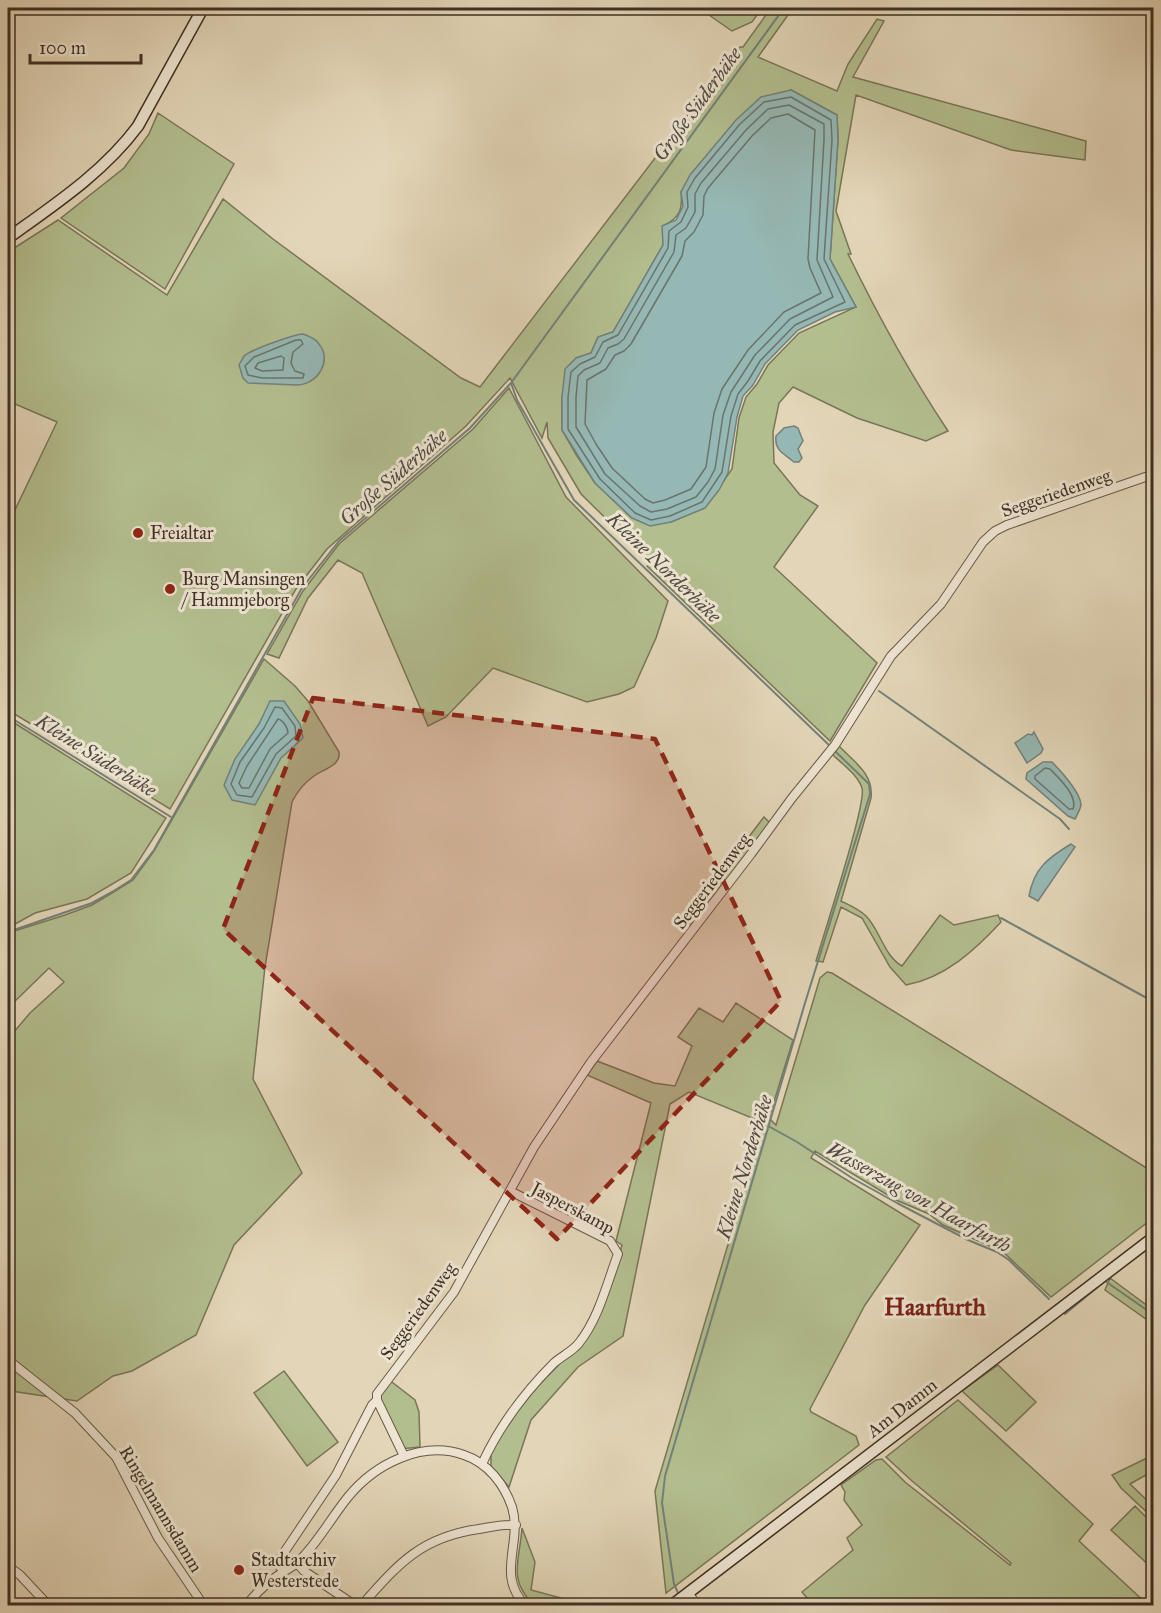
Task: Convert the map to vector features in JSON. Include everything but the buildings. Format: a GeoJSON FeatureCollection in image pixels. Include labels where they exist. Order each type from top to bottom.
{"type":"FeatureCollection","features":[{"type":"Feature","properties":{"kind":"main road"},"geometry":{"type":"LineString","coordinates":[[8,237],[94,174],[127,141],[149,107],[203,8]]}},
{"type":"Feature","properties":{"kind":"main road","name":"Am Damm"},"geometry":{"type":"LineString","coordinates":[[671,1605],[1154,1237]]}},
{"type":"Feature","properties":{"kind":"street","name":"Seggeriedenweg"},"geometry":{"type":"LineString","coordinates":[[284,1572],[277,1563],[336,1474],[372,1405],[377,1400],[377,1394],[454,1292],[534,1147],[591,1062],[832,748],[891,656],[941,604],[971,558],[994,531],[1154,474]]}},
{"type":"Feature","properties":{"kind":"street","name":"Jasperskamp"},"geometry":{"type":"LineString","coordinates":[[482,1464],[494,1438],[515,1409],[554,1364],[579,1343],[596,1315],[618,1254],[610,1241],[510,1191]]}},
{"type":"Feature","properties":{"kind":"street","name":"Ringelmannsdamm"},"geometry":{"type":"LineString","coordinates":[[8,1360],[75,1413],[116,1457],[158,1538],[204,1605]]}},
{"type":"Feature","properties":{"kind":"street"},"geometry":{"type":"LineString","coordinates":[[377,1400],[404,1456]]}},
{"type":"Feature","properties":{"kind":"street"},"geometry":{"type":"LineString","coordinates":[[246,1605],[263,1586],[297,1563],[364,1480],[380,1468],[404,1456],[433,1450],[453,1451],[482,1464],[505,1489],[516,1525],[510,1575],[512,1588],[523,1603],[512,1605]]}},
{"type":"Feature","properties":{"kind":"street"},"geometry":{"type":"LineString","coordinates":[[297,1563],[304,1571],[359,1605],[393,1570],[426,1544],[455,1533],[516,1525]]}},
{"type":"Feature","properties":{"kind":"street"},"geometry":{"type":"LineString","coordinates":[[8,1566],[49,1605]]}},
{"type":"Feature","properties":{"kind":"street"},"geometry":{"type":"LineString","coordinates":[[687,1593],[697,1605]]}},
{"type":"Feature","properties":{"kind":"highlighted area"},"geometry":{"type":"Polygon","coordinates":[[[313,698],[655,739],[781,1001],[557,1239],[223,929],[313,698]]]}},
{"type":"Feature","properties":{"kind":"green space"},"geometry":{"type":"Polygon","coordinates":[[[699,8],[762,8],[752,22],[732,31],[699,8]]]}},
{"type":"Feature","properties":{"kind":"green space"},"geometry":{"type":"Polygon","coordinates":[[[771,8],[793,8],[758,57],[837,91],[848,64],[877,19],[884,21],[853,77],[1086,141],[1085,160],[1011,150],[856,95],[836,211],[851,254],[848,254],[859,277],[908,366],[948,431],[926,441],[857,418],[793,387],[779,403],[773,432],[774,463],[800,495],[818,506],[774,567],[877,663],[830,741],[647,566],[651,563],[581,494],[548,438],[547,422],[542,438],[510,378],[466,426],[327,549],[296,589],[170,809],[8,710],[8,568],[13,538],[8,529],[8,517],[14,512],[57,422],[8,401],[8,252],[58,220],[167,295],[223,199],[273,239],[461,378],[480,387],[740,47],[743,47],[771,8]],[[791,90],[681,192],[679,213],[663,226],[663,245],[613,332],[598,337],[591,353],[576,358],[562,397],[562,430],[595,483],[632,518],[671,522],[705,508],[732,469],[739,418],[746,397],[768,365],[799,333],[856,307],[830,259],[838,140],[837,115],[791,90]]]}},
{"type":"Feature","properties":{"kind":"green space"},"geometry":{"type":"Polygon","coordinates":[[[158,113],[234,164],[165,289],[61,218],[124,168],[149,134],[158,113]]]}},
{"type":"Feature","properties":{"kind":"green space"},"geometry":{"type":"Polygon","coordinates":[[[509,388],[566,497],[668,601],[656,638],[634,687],[619,694],[587,702],[493,668],[446,717],[428,726],[362,573],[338,560],[308,598],[279,658],[267,654],[303,591],[339,544],[473,429],[509,388]]]}},
{"type":"Feature","properties":{"kind":"green space"},"geometry":{"type":"Polygon","coordinates":[[[264,659],[295,686],[308,701],[339,752],[337,761],[307,782],[292,802],[265,967],[253,1079],[302,1173],[234,1245],[196,1335],[132,1371],[113,1376],[77,1401],[11,1391],[8,1388],[8,1039],[30,1013],[64,982],[49,968],[8,1008],[8,933],[92,905],[133,880],[154,851],[264,659]]]}},
{"type":"Feature","properties":{"kind":"green space"},"geometry":{"type":"Polygon","coordinates":[[[8,719],[166,818],[131,873],[87,899],[35,913],[8,928],[8,719]]]}},
{"type":"Feature","properties":{"kind":"green space"},"geometry":{"type":"Polygon","coordinates":[[[839,746],[862,769],[871,790],[871,798],[841,901],[866,916],[896,962],[902,966],[940,915],[954,925],[998,915],[1001,922],[970,952],[934,976],[906,985],[890,967],[862,918],[841,907],[823,962],[816,961],[862,799],[862,788],[857,778],[832,754],[839,746]]]}},
{"type":"Feature","properties":{"kind":"green space"},"geometry":{"type":"Polygon","coordinates":[[[764,817],[770,823],[689,930],[680,927],[764,817]]]}},
{"type":"Feature","properties":{"kind":"green space"},"geometry":{"type":"Polygon","coordinates":[[[827,972],[1153,1172],[1153,1218],[1051,1297],[1003,1252],[943,1225],[929,1214],[896,1200],[815,1151],[811,1158],[920,1225],[865,1305],[810,1409],[811,1412],[856,1436],[859,1445],[666,1593],[655,1491],[761,1133],[757,1120],[689,1092],[670,1104],[623,1336],[578,1367],[531,1420],[509,1487],[491,1466],[491,1447],[497,1436],[537,1387],[582,1341],[607,1295],[622,1245],[616,1241],[651,1103],[587,1075],[597,1061],[654,1083],[675,1086],[692,1046],[678,1037],[699,1008],[723,1022],[736,1003],[793,1040],[769,1118],[776,1125],[820,978],[827,972]]]}},
{"type":"Feature","properties":{"kind":"green space"},"geometry":{"type":"Polygon","coordinates":[[[1110,1278],[1153,1310],[1153,1324],[1105,1290],[1110,1278]]]}},
{"type":"Feature","properties":{"kind":"green space"},"geometry":{"type":"Polygon","coordinates":[[[998,1365],[1036,1402],[1006,1431],[962,1391],[998,1365]]]}},
{"type":"Feature","properties":{"kind":"green space"},"geometry":{"type":"Polygon","coordinates":[[[284,1371],[338,1442],[307,1466],[254,1393],[284,1371]]]}},
{"type":"Feature","properties":{"kind":"green space"},"geometry":{"type":"Polygon","coordinates":[[[388,1379],[415,1400],[419,1412],[420,1447],[400,1449],[387,1423],[383,1414],[381,1397],[388,1379]]]}},
{"type":"Feature","properties":{"kind":"green space"},"geometry":{"type":"Polygon","coordinates":[[[958,1400],[1093,1524],[1079,1541],[1148,1605],[813,1605],[802,1592],[853,1550],[847,1538],[862,1525],[844,1500],[845,1492],[841,1485],[876,1460],[882,1459],[905,1482],[1010,1565],[1011,1563],[886,1457],[958,1400]]]}},
{"type":"Feature","properties":{"kind":"green space"},"geometry":{"type":"Polygon","coordinates":[[[1153,1455],[1153,1471],[1130,1484],[1153,1506],[1153,1518],[1121,1488],[1112,1475],[1153,1455]]]}},
{"type":"Feature","properties":{"kind":"green space"},"geometry":{"type":"Polygon","coordinates":[[[1135,1506],[1153,1524],[1153,1569],[1111,1530],[1135,1506]]]}},
{"type":"Feature","properties":{"kind":"green space"},"geometry":{"type":"Polygon","coordinates":[[[522,1528],[535,1562],[531,1590],[587,1605],[534,1605],[526,1596],[520,1587],[517,1569],[522,1528]]]}},
{"type":"Feature","properties":{"kind":"water"},"geometry":{"type":"Polygon","coordinates":[[[791,90],[837,115],[838,140],[830,259],[856,307],[835,312],[798,330],[765,364],[753,385],[743,396],[737,417],[728,473],[719,490],[705,508],[671,522],[650,526],[632,518],[595,483],[562,430],[565,369],[576,358],[591,353],[598,337],[613,332],[663,245],[662,226],[676,220],[683,206],[681,192],[690,175],[736,120],[761,97],[791,90]]]}},
{"type":"Feature","properties":{"kind":"water"},"geometry":{"type":"Polygon","coordinates":[[[303,334],[318,342],[323,351],[321,371],[311,381],[297,385],[248,383],[243,378],[239,365],[244,356],[273,343],[303,334]]]}},
{"type":"Feature","properties":{"kind":"water"},"geometry":{"type":"Polygon","coordinates":[[[794,426],[798,428],[803,441],[798,449],[802,458],[799,462],[794,462],[781,452],[776,441],[776,436],[784,428],[794,426]]]}},
{"type":"Feature","properties":{"kind":"water"},"geometry":{"type":"Polygon","coordinates":[[[8,529],[13,543],[8,568],[8,529]]]}},
{"type":"Feature","properties":{"kind":"water"},"geometry":{"type":"Polygon","coordinates":[[[270,701],[284,701],[300,724],[303,738],[281,758],[255,805],[232,800],[224,785],[235,759],[259,724],[270,701]]]}},
{"type":"Feature","properties":{"kind":"water"},"geometry":{"type":"Polygon","coordinates":[[[1034,732],[1043,749],[1027,763],[1015,743],[1034,732]]]}},
{"type":"Feature","properties":{"kind":"water"},"geometry":{"type":"Polygon","coordinates":[[[1043,762],[1052,762],[1078,794],[1081,805],[1075,819],[1068,816],[1026,779],[1027,773],[1043,762]]]}},
{"type":"Feature","properties":{"kind":"water"},"geometry":{"type":"Polygon","coordinates":[[[1071,844],[1075,847],[1038,901],[1029,896],[1038,871],[1055,854],[1071,844]]]}},
{"type":"Feature","properties":{"kind":"waterway","name":"Große Süderbäke"},"geometry":{"type":"LineString","coordinates":[[8,932],[92,903],[131,880],[154,850],[302,588],[339,541],[470,428],[511,383],[784,8]]}},
{"type":"Feature","properties":{"kind":"waterway","name":"Kleine Norderbäke"},"geometry":{"type":"LineString","coordinates":[[511,383],[517,400],[574,500],[830,746]]}},
{"type":"Feature","properties":{"kind":"waterway"},"geometry":{"type":"LineString","coordinates":[[879,691],[1060,819],[1069,829]]}},
{"type":"Feature","properties":{"kind":"waterway","name":"Kleine Süderbäke"},"geometry":{"type":"LineString","coordinates":[[8,716],[171,817]]}},
{"type":"Feature","properties":{"kind":"waterway","name":"Kleine Norderbäke"},"geometry":{"type":"LineString","coordinates":[[679,1595],[674,1584],[662,1503],[665,1476],[805,1003],[870,794],[869,784],[835,751]]}},
{"type":"Feature","properties":{"kind":"waterway"},"geometry":{"type":"LineString","coordinates":[[1001,918],[1154,1002]]}},
{"type":"Feature","properties":{"kind":"waterway","name":"Wasserzug von Haarfurth"},"geometry":{"type":"LineString","coordinates":[[770,1127],[897,1203],[968,1240],[997,1252],[1009,1260],[1049,1299]]}},
{"type":"Feature","properties":{"kind":"waterway","name":"Wasserzug von Haarfurth"},"geometry":{"type":"LineString","coordinates":[[1065,1314],[1105,1281],[1154,1315]]}},
{"type":"Feature","properties":{"kind":"place","name":"Freialtar"},"geometry":{"type":"Point","coordinates":[138,533]}},
{"type":"Feature","properties":{"kind":"place","name":"Burg Mansingen / Hammjeborg"},"geometry":{"type":"Point","coordinates":[170,589]}},
{"type":"Feature","properties":{"kind":"place","name":"Stadtarchiv Westerstede"},"geometry":{"type":"Point","coordinates":[239,1570]}},
{"type":"Feature","properties":{"kind":"district","name":"Haarfurth"},"geometry":{"type":"Point","coordinates":[935,1307]}}]}
